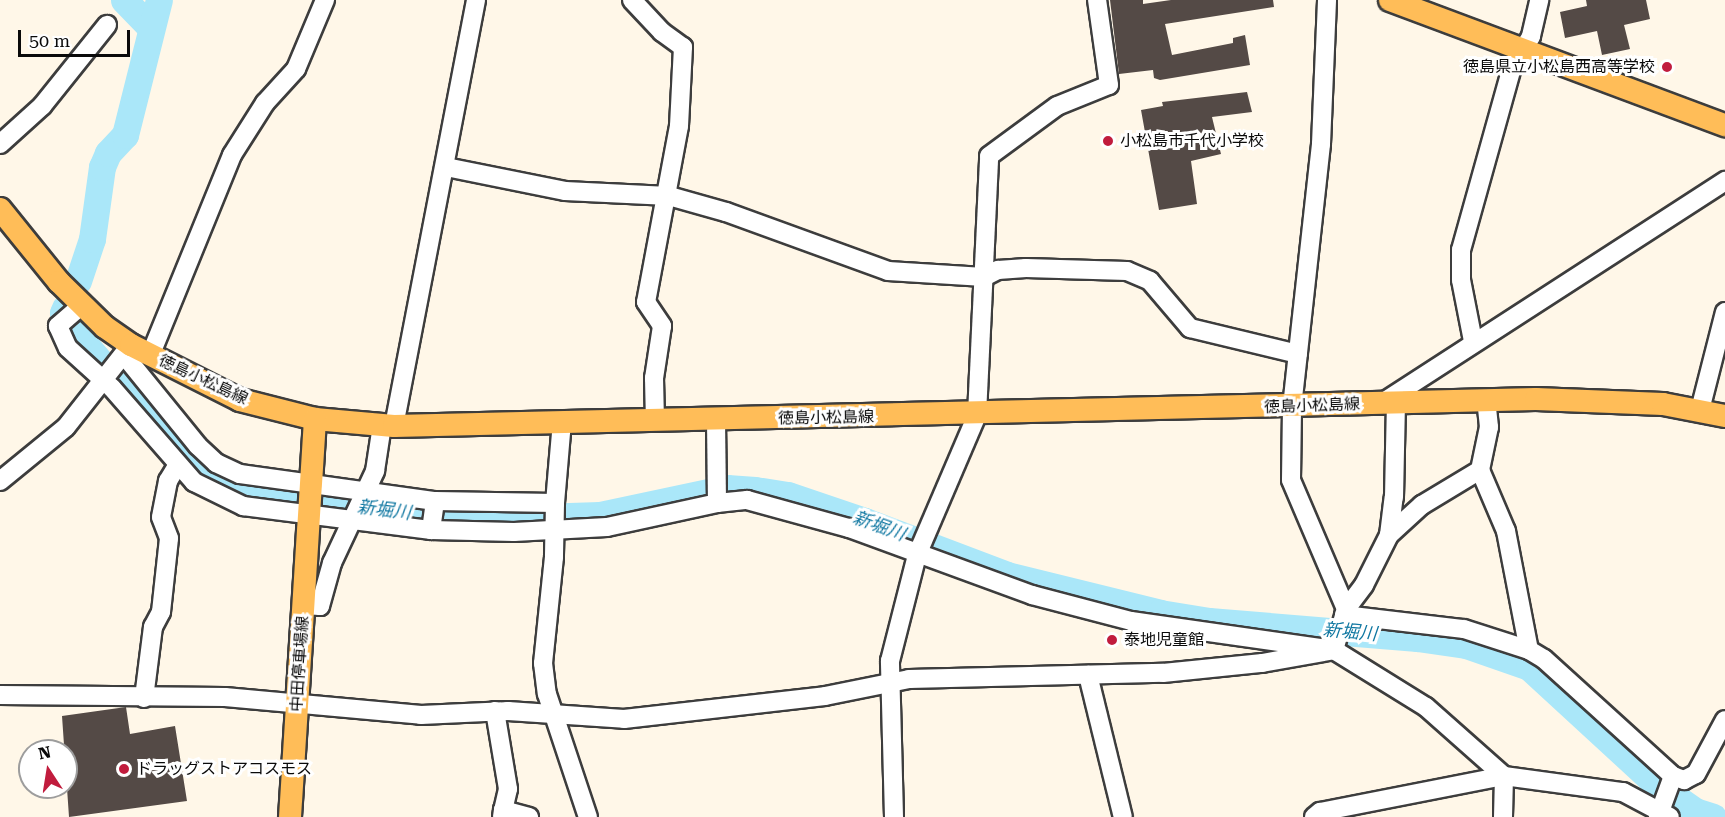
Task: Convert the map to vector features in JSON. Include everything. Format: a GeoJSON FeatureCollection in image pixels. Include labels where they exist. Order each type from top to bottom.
{"type":"FeatureCollection","features":[{"type":"Feature","properties":{"kind":"main road"},"geometry":{"type":"LineString","coordinates":[[1390,0],[1725,125]]}},
{"type":"Feature","properties":{"kind":"main road","name":"徳島小松島線"},"geometry":{"type":"LineString","coordinates":[[0,209],[72,314],[131,354],[240,400],[315,419],[388,425],[656,421],[1593,399],[1700,410],[1725,416]]}},
{"type":"Feature","properties":{"kind":"main road","name":"中田停車場線"},"geometry":{"type":"LineString","coordinates":[[291,817],[312,501],[315,419]]}},
{"type":"Feature","properties":{"kind":"street"},"geometry":{"type":"LineString","coordinates":[[0,481],[66,427],[106,378],[131,354],[232,155],[265,104],[296,69],[325,0]]}},
{"type":"Feature","properties":{"kind":"street"},"geometry":{"type":"LineString","coordinates":[[304,605],[320,606],[332,563],[375,471],[388,425],[446,167],[476,0]]}},
{"type":"Feature","properties":{"kind":"street"},"geometry":{"type":"LineString","coordinates":[[632,0],[662,32],[683,47],[679,126],[669,196],[646,303],[662,326],[654,378],[656,421]]}},
{"type":"Feature","properties":{"kind":"street"},"geometry":{"type":"LineString","coordinates":[[894,817],[890,661],[919,553],[977,415],[989,156],[1057,106],[1109,85],[1097,0]]}},
{"type":"Feature","properties":{"kind":"street"},"geometry":{"type":"LineString","coordinates":[[1327,0],[1321,144],[1292,407],[1291,480],[1345,615]]}},
{"type":"Feature","properties":{"kind":"street"},"geometry":{"type":"LineString","coordinates":[[1473,341],[1461,280],[1461,250],[1512,67],[1531,36],[1539,0]]}},
{"type":"Feature","properties":{"kind":"street"},"geometry":{"type":"LineString","coordinates":[[0,144],[42,106],[107,25]]}},
{"type":"Feature","properties":{"kind":"street"},"geometry":{"type":"LineString","coordinates":[[446,167],[565,191],[669,196],[726,212],[888,271],[984,277],[998,270],[1026,268],[1133,272],[1150,281],[1190,328],[1298,354]]}},
{"type":"Feature","properties":{"kind":"street"},"geometry":{"type":"LineString","coordinates":[[1335,646],[1345,615],[1364,585],[1389,535],[1394,497],[1389,403],[1473,341],[1723,181]]}},
{"type":"Feature","properties":{"kind":"street"},"geometry":{"type":"LineString","coordinates":[[1700,410],[1725,312]]}},
{"type":"Feature","properties":{"kind":"street"},"geometry":{"type":"LineString","coordinates":[[72,314],[57,326],[68,348],[106,378],[177,466],[225,501],[312,501],[433,516],[555,517],[607,527],[717,500],[747,500],[777,506],[919,553],[1032,595],[1131,621],[1335,646],[1426,707],[1504,776],[1503,817]]}},
{"type":"Feature","properties":{"kind":"street"},"geometry":{"type":"LineString","coordinates":[[131,354],[216,463],[262,479],[312,501],[433,516],[555,517]]}},
{"type":"Feature","properties":{"kind":"street"},"geometry":{"type":"LineString","coordinates":[[1486,400],[1489,427],[1480,470],[1506,531],[1529,650]]}},
{"type":"Feature","properties":{"kind":"street"},"geometry":{"type":"LineString","coordinates":[[717,420],[717,500]]}},
{"type":"Feature","properties":{"kind":"street"},"geometry":{"type":"LineString","coordinates":[[562,421],[542,651],[554,714],[588,817]]}},
{"type":"Feature","properties":{"kind":"street"},"geometry":{"type":"LineString","coordinates":[[144,698],[153,627],[161,612],[169,538],[161,517],[168,481],[177,466]]}},
{"type":"Feature","properties":{"kind":"street"},"geometry":{"type":"LineString","coordinates":[[1389,535],[1422,505],[1480,470]]}},
{"type":"Feature","properties":{"kind":"street"},"geometry":{"type":"LineString","coordinates":[[1345,615],[1464,629],[1529,650],[1544,659],[1672,778],[1684,780],[1695,774],[1725,720]]}},
{"type":"Feature","properties":{"kind":"street"},"geometry":{"type":"LineString","coordinates":[[0,695],[225,697],[421,715],[495,711],[624,719],[825,696],[890,683],[1218,668],[1335,646]]}},
{"type":"Feature","properties":{"kind":"street"},"geometry":{"type":"LineString","coordinates":[[1088,675],[1123,817]]}},
{"type":"Feature","properties":{"kind":"street"},"geometry":{"type":"LineString","coordinates":[[495,711],[508,789],[503,813],[529,817]]}},
{"type":"Feature","properties":{"kind":"street"},"geometry":{"type":"LineString","coordinates":[[1314,817],[1320,812],[1504,776],[1623,792],[1664,812],[1672,778]]}},
{"type":"Feature","properties":{"kind":"building"},"geometry":{"type":"Polygon","coordinates":[[[1110,0],[1143,0],[1143,4],[1171,0],[1273,0],[1274,7],[1165,24],[1172,55],[1233,43],[1233,38],[1245,35],[1250,65],[1160,80],[1154,78],[1153,70],[1119,74],[1110,0]]]}},
{"type":"Feature","properties":{"kind":"building"},"geometry":{"type":"Polygon","coordinates":[[[1586,0],[1646,0],[1650,19],[1624,25],[1630,49],[1602,55],[1597,31],[1565,38],[1560,12],[1587,6],[1586,0]]]}},
{"type":"Feature","properties":{"kind":"building"},"geometry":{"type":"Polygon","coordinates":[[[1247,92],[1252,112],[1212,117],[1221,154],[1191,161],[1197,204],[1159,210],[1141,110],[1163,106],[1162,102],[1247,92]]]}},
{"type":"Feature","properties":{"kind":"building","name":"ドラッグストアコスモス"},"geometry":{"type":"Polygon","coordinates":[[[126,707],[130,734],[175,726],[187,801],[69,817],[68,799],[78,799],[78,739],[64,739],[62,716],[126,707]]]}},
{"type":"Feature","properties":{"kind":"waterway","name":"新堀川"},"geometry":{"type":"LineString","coordinates":[[124,0],[150,27]]}},
{"type":"Feature","properties":{"kind":"waterway","name":"新堀川"},"geometry":{"type":"LineString","coordinates":[[78,281],[92,239],[102,167],[108,153],[125,135],[159,0]]}},
{"type":"Feature","properties":{"kind":"waterway","name":"新堀川"},"geometry":{"type":"LineString","coordinates":[[65,308],[63,313],[71,327],[96,357],[188,455],[216,480],[247,492],[394,513],[479,519],[600,515],[727,488],[755,490],[788,495],[865,521],[1007,575],[1160,613],[1209,621],[1417,638],[1466,645],[1529,667],[1655,783],[1695,811],[1713,817]]}},
{"type":"Feature","properties":{"kind":"place","name":"徳島県立小松島西高等学校"},"geometry":{"type":"Point","coordinates":[1667,67]}},
{"type":"Feature","properties":{"kind":"place","name":"小松島市千代小学校"},"geometry":{"type":"Point","coordinates":[1108,141]}},
{"type":"Feature","properties":{"kind":"place","name":"泰地児童館"},"geometry":{"type":"Point","coordinates":[1112,640]}},
{"type":"Feature","properties":{"kind":"place","name":"ドラッグストアコスモス"},"geometry":{"type":"Point","coordinates":[124,769]}}]}
